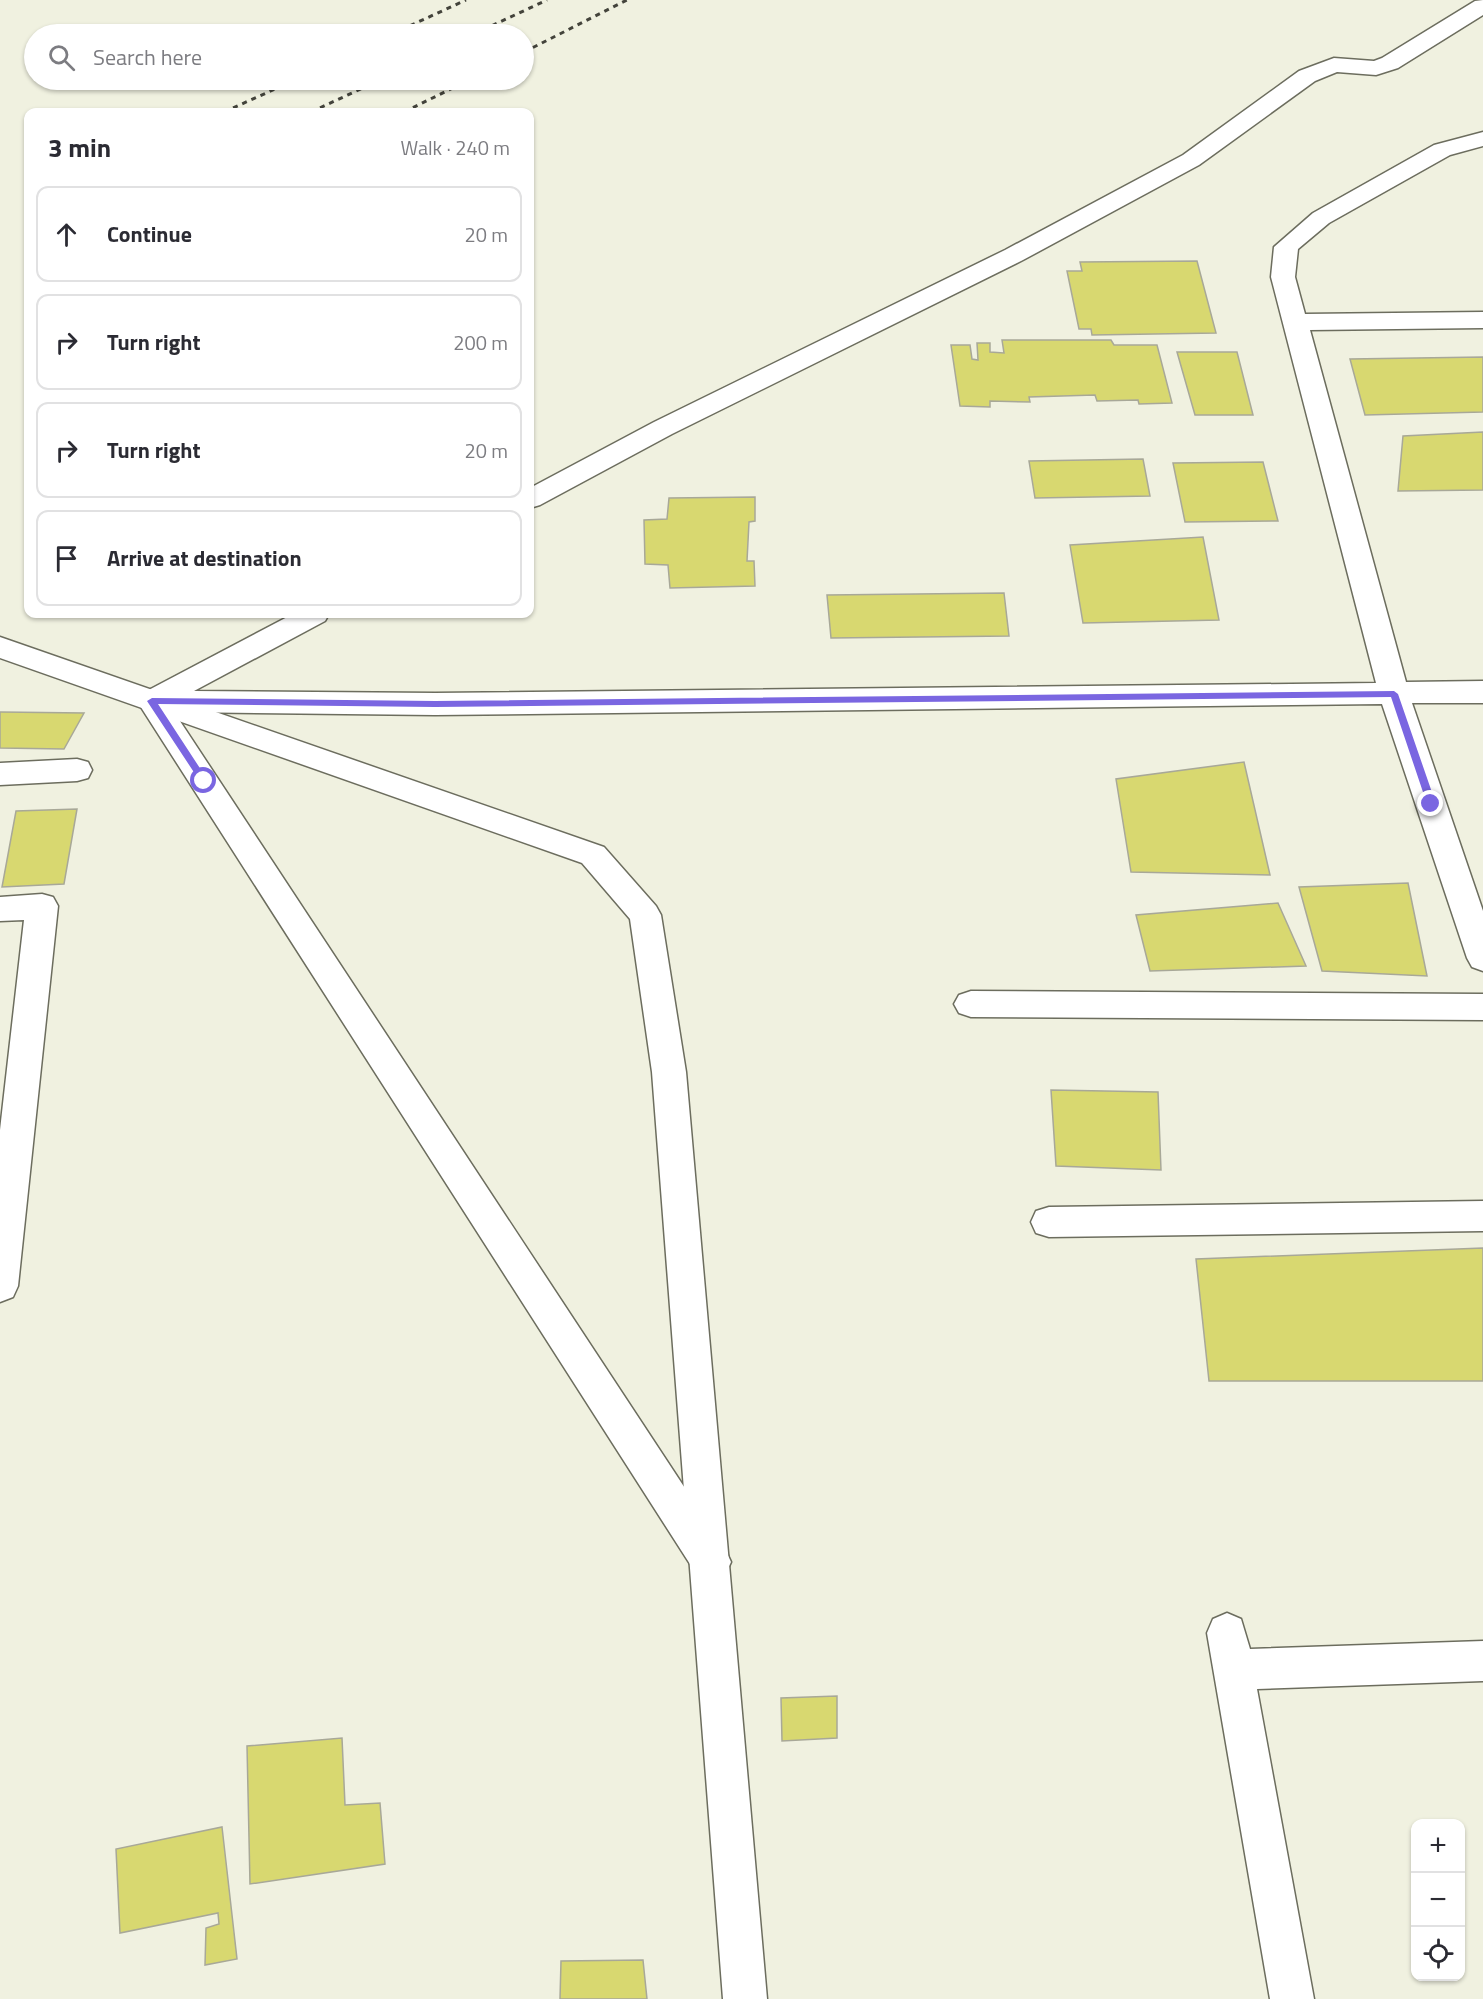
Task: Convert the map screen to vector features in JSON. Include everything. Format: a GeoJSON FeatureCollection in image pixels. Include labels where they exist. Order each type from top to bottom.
{"type":"FeatureCollection","features":[{"type":"Feature","properties":{"kind":"street"},"geometry":{"type":"LineString","coordinates":[[534,497],[663,428],[1014,255],[1191,160],[1307,76],[1334,64],[1376,68],[1390,63],[1483,6]]}},
{"type":"Feature","properties":{"kind":"street"},"geometry":{"type":"LineString","coordinates":[[1483,139],[1442,150],[1321,218],[1286,247],[1283,277],[1394,694],[1483,958]]}},
{"type":"Feature","properties":{"kind":"street"},"geometry":{"type":"LineString","coordinates":[[1295,322],[1483,320]]}},
{"type":"Feature","properties":{"kind":"street"},"geometry":{"type":"LineString","coordinates":[[152,701],[308,618]]}},
{"type":"Feature","properties":{"kind":"street"},"geometry":{"type":"LineString","coordinates":[[0,647],[593,855],[645,915],[669,1072],[745,1999]]}},
{"type":"Feature","properties":{"kind":"street"},"geometry":{"type":"LineString","coordinates":[[152,701],[435,704],[1483,692]]}},
{"type":"Feature","properties":{"kind":"street"},"geometry":{"type":"LineString","coordinates":[[152,701],[711,1563]]}},
{"type":"Feature","properties":{"kind":"street"},"geometry":{"type":"LineString","coordinates":[[0,774],[77,770]]}},
{"type":"Feature","properties":{"kind":"street"},"geometry":{"type":"LineString","coordinates":[[0,909],[42,906],[3,1223],[0,1286]]}},
{"type":"Feature","properties":{"kind":"street"},"geometry":{"type":"LineString","coordinates":[[970,1004],[1483,1007]]}},
{"type":"Feature","properties":{"kind":"street"},"geometry":{"type":"LineString","coordinates":[[1049,1222],[1483,1216]]}},
{"type":"Feature","properties":{"kind":"street"},"geometry":{"type":"LineString","coordinates":[[1292,1999],[1230,1651],[1483,1661]]}},
{"type":"Feature","properties":{"kind":"building"},"geometry":{"type":"Polygon","coordinates":[[[1197,261],[1216,333],[1092,335],[1091,329],[1079,329],[1067,271],[1082,271],[1080,262],[1197,261]]]}},
{"type":"Feature","properties":{"kind":"building"},"geometry":{"type":"Polygon","coordinates":[[[1002,340],[1111,340],[1114,345],[1157,345],[1172,403],[1139,404],[1138,400],[1097,401],[1095,395],[1029,397],[1030,402],[990,401],[990,407],[960,406],[951,345],[970,345],[972,359],[978,360],[977,343],[990,343],[990,352],[1004,353],[1002,340]]]}},
{"type":"Feature","properties":{"kind":"building"},"geometry":{"type":"Polygon","coordinates":[[[1177,352],[1237,352],[1253,415],[1195,415],[1177,352]]]}},
{"type":"Feature","properties":{"kind":"building"},"geometry":{"type":"Polygon","coordinates":[[[1483,357],[1483,412],[1365,415],[1350,359],[1483,357]]]}},
{"type":"Feature","properties":{"kind":"building"},"geometry":{"type":"Polygon","coordinates":[[[1483,432],[1483,490],[1398,491],[1403,436],[1483,432]]]}},
{"type":"Feature","properties":{"kind":"building"},"geometry":{"type":"Polygon","coordinates":[[[1143,459],[1150,496],[1035,498],[1029,461],[1143,459]]]}},
{"type":"Feature","properties":{"kind":"building"},"geometry":{"type":"Polygon","coordinates":[[[1263,462],[1278,521],[1185,522],[1173,463],[1263,462]]]}},
{"type":"Feature","properties":{"kind":"building"},"geometry":{"type":"Polygon","coordinates":[[[755,497],[755,521],[749,522],[747,561],[754,561],[755,586],[670,588],[668,565],[645,564],[644,520],[667,519],[669,498],[755,497]]]}},
{"type":"Feature","properties":{"kind":"building"},"geometry":{"type":"Polygon","coordinates":[[[1203,537],[1219,620],[1083,623],[1070,545],[1203,537]]]}},
{"type":"Feature","properties":{"kind":"building"},"geometry":{"type":"Polygon","coordinates":[[[1004,593],[1009,636],[831,638],[827,595],[1004,593]]]}},
{"type":"Feature","properties":{"kind":"building"},"geometry":{"type":"Polygon","coordinates":[[[0,712],[84,713],[64,749],[0,748],[0,712]]]}},
{"type":"Feature","properties":{"kind":"building"},"geometry":{"type":"Polygon","coordinates":[[[1244,762],[1270,875],[1131,872],[1116,779],[1244,762]]]}},
{"type":"Feature","properties":{"kind":"building"},"geometry":{"type":"Polygon","coordinates":[[[77,809],[64,884],[2,887],[16,811],[77,809]]]}},
{"type":"Feature","properties":{"kind":"building"},"geometry":{"type":"Polygon","coordinates":[[[1408,883],[1427,976],[1322,971],[1299,887],[1408,883]]]}},
{"type":"Feature","properties":{"kind":"building"},"geometry":{"type":"Polygon","coordinates":[[[1278,903],[1306,966],[1150,971],[1136,915],[1278,903]]]}},
{"type":"Feature","properties":{"kind":"building"},"geometry":{"type":"Polygon","coordinates":[[[1051,1090],[1158,1092],[1161,1170],[1056,1166],[1051,1090]]]}},
{"type":"Feature","properties":{"kind":"building"},"geometry":{"type":"Polygon","coordinates":[[[1483,1248],[1483,1381],[1209,1381],[1196,1259],[1483,1248]]]}},
{"type":"Feature","properties":{"kind":"building"},"geometry":{"type":"Polygon","coordinates":[[[837,1696],[837,1738],[782,1741],[781,1698],[837,1696]]]}},
{"type":"Feature","properties":{"kind":"building"},"geometry":{"type":"Polygon","coordinates":[[[342,1738],[345,1805],[380,1803],[385,1864],[250,1884],[247,1746],[342,1738]]]}},
{"type":"Feature","properties":{"kind":"building"},"geometry":{"type":"Polygon","coordinates":[[[222,1827],[237,1959],[205,1965],[206,1928],[219,1924],[218,1913],[120,1933],[116,1849],[222,1827]]]}},
{"type":"Feature","properties":{"kind":"building"},"geometry":{"type":"Polygon","coordinates":[[[643,1960],[647,1999],[560,1999],[561,1961],[643,1960]]]}},
{"type":"Feature","properties":{"kind":"railway"},"geometry":{"type":"LineString","coordinates":[[414,24],[466,0]]}},
{"type":"Feature","properties":{"kind":"railway"},"geometry":{"type":"LineString","coordinates":[[495,24],[547,0]]}},
{"type":"Feature","properties":{"kind":"railway"},"geometry":{"type":"LineString","coordinates":[[534,47],[627,0]]}},
{"type":"Feature","properties":{"kind":"railway"},"geometry":{"type":"LineString","coordinates":[[233,108],[273,90]]}},
{"type":"Feature","properties":{"kind":"railway"},"geometry":{"type":"LineString","coordinates":[[320,108],[358,90]]}},
{"type":"Feature","properties":{"kind":"railway"},"geometry":{"type":"LineString","coordinates":[[412,108],[449,90]]}},
{"type":"Feature","properties":{"kind":"route"},"geometry":{"type":"LineString","coordinates":[[204,781],[152,701],[435,704],[1394,694],[1431,804]]}}]}
